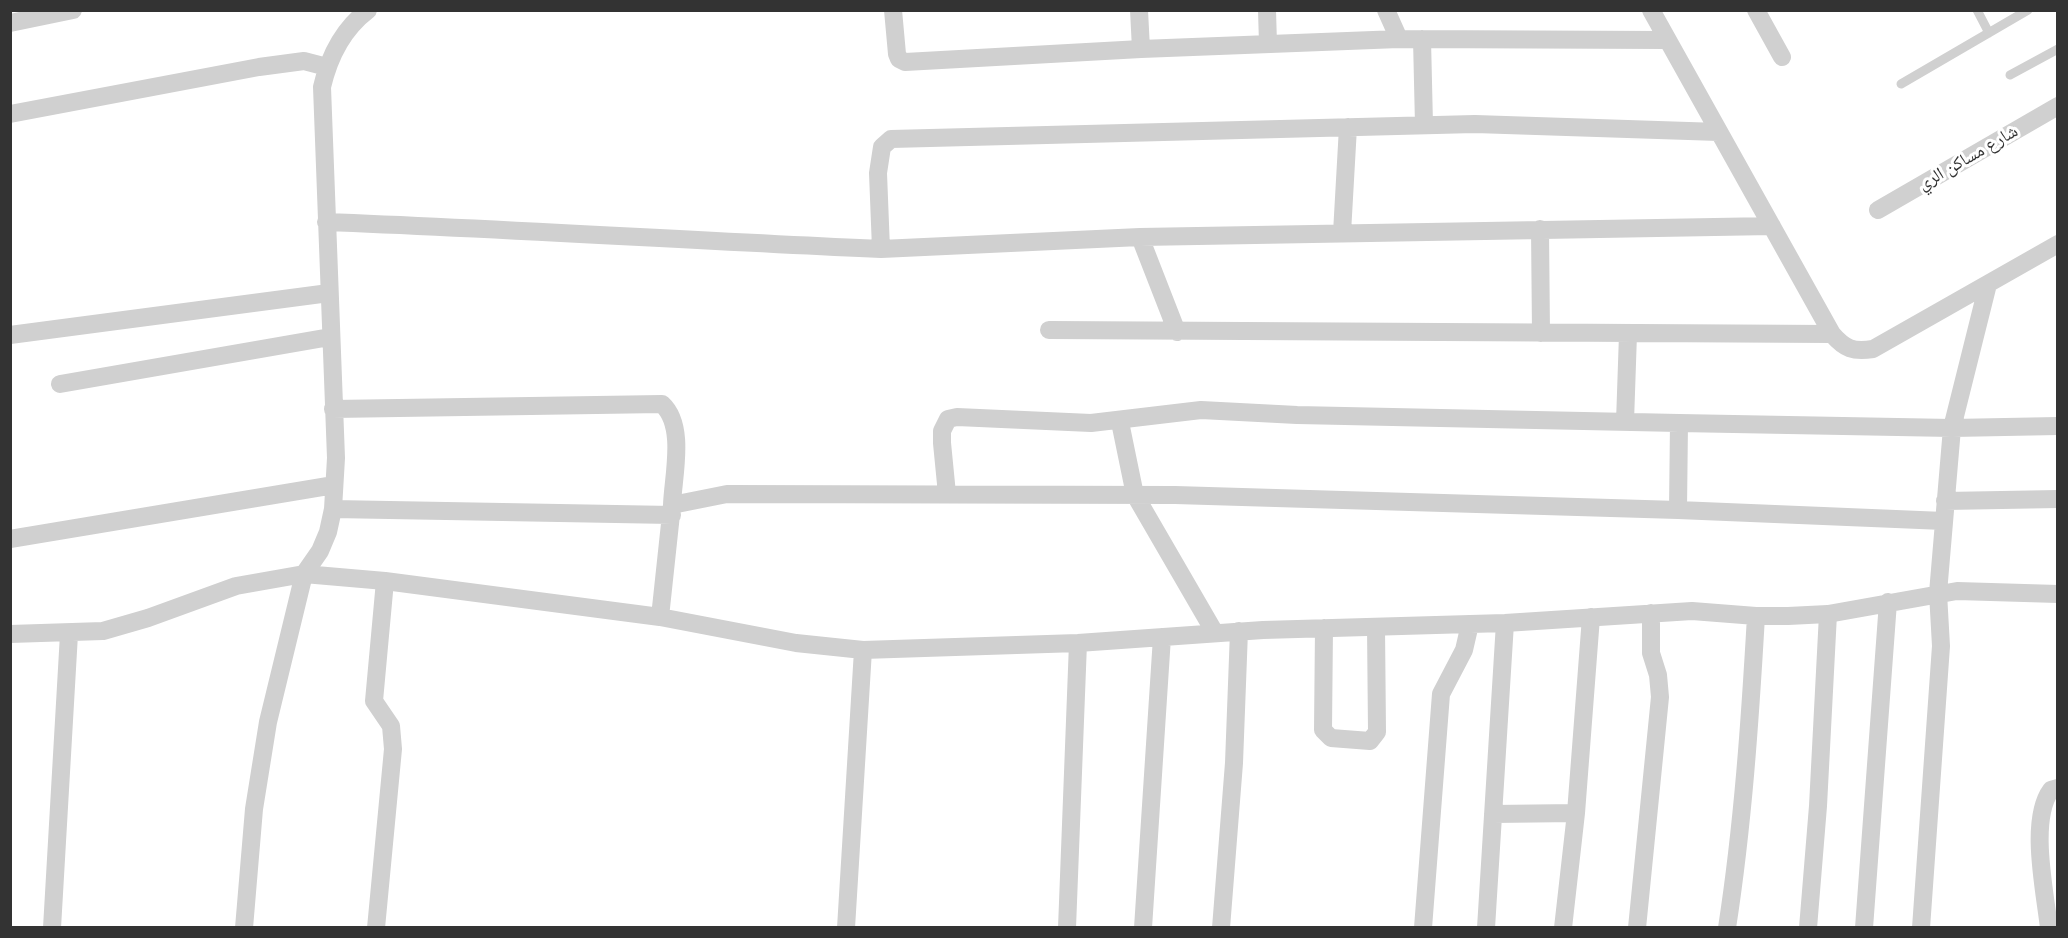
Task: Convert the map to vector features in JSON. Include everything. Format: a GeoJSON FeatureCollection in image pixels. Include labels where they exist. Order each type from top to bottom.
{"type":"FeatureCollection","features":[{"type":"Feature","properties":{"kind":"street"},"geometry":{"type":"LineString","coordinates":[[10,23],[73,10]]}},
{"type":"Feature","properties":{"kind":"street"},"geometry":{"type":"LineString","coordinates":[[244,927],[254,809],[268,722],[304,574],[320,551],[333,509],[336,458],[321,109],[327,67],[341,38],[368,10]]}},
{"type":"Feature","properties":{"kind":"street"},"geometry":{"type":"LineString","coordinates":[[893,10],[898,59],[910,62],[1141,49],[1399,39],[1667,40]]}},
{"type":"Feature","properties":{"kind":"street"},"geometry":{"type":"LineString","coordinates":[[1139,10],[1141,49]]}},
{"type":"Feature","properties":{"kind":"street"},"geometry":{"type":"LineString","coordinates":[[1267,10],[1268,44]]}},
{"type":"Feature","properties":{"kind":"street"},"geometry":{"type":"LineString","coordinates":[[1386,10],[1399,39]]}},
{"type":"Feature","properties":{"kind":"street"},"geometry":{"type":"LineString","coordinates":[[1651,10],[1832,334],[1842,346],[1857,352],[1873,349],[2058,244]]}},
{"type":"Feature","properties":{"kind":"street"},"geometry":{"type":"LineString","coordinates":[[1756,10],[1782,57]]}},
{"type":"Feature","properties":{"kind":"street"},"geometry":{"type":"LineString","coordinates":[[1422,39],[1424,125]]}},
{"type":"Feature","properties":{"kind":"street"},"geometry":{"type":"LineString","coordinates":[[10,114],[269,66],[304,61],[327,67]]}},
{"type":"Feature","properties":{"kind":"street","name":"شارع مساكن الري"},"geometry":{"type":"LineString","coordinates":[[1878,210],[2058,106]]}},
{"type":"Feature","properties":{"kind":"street"},"geometry":{"type":"LineString","coordinates":[[881,249],[878,173],[882,147],[891,139],[1475,124],[1719,132]]}},
{"type":"Feature","properties":{"kind":"street"},"geometry":{"type":"LineString","coordinates":[[1342,233],[1348,127]]}},
{"type":"Feature","properties":{"kind":"street"},"geometry":{"type":"LineString","coordinates":[[326,222],[500,228],[621,238],[881,249],[1140,237],[1772,226]]}},
{"type":"Feature","properties":{"kind":"street"},"geometry":{"type":"LineString","coordinates":[[1540,229],[1541,333]]}},
{"type":"Feature","properties":{"kind":"street"},"geometry":{"type":"LineString","coordinates":[[1140,237],[1177,332]]}},
{"type":"Feature","properties":{"kind":"street"},"geometry":{"type":"LineString","coordinates":[[1921,927],[1941,646],[1938,593],[1952,428],[1988,284]]}},
{"type":"Feature","properties":{"kind":"street"},"geometry":{"type":"LineString","coordinates":[[10,335],[329,293]]}},
{"type":"Feature","properties":{"kind":"street"},"geometry":{"type":"LineString","coordinates":[[1048,330],[1832,334]]}},
{"type":"Feature","properties":{"kind":"street"},"geometry":{"type":"LineString","coordinates":[[1625,422],[1628,334]]}},
{"type":"Feature","properties":{"kind":"street"},"geometry":{"type":"LineString","coordinates":[[60,384],[330,338]]}},
{"type":"Feature","properties":{"kind":"street"},"geometry":{"type":"LineString","coordinates":[[333,409],[662,404],[673,419],[675,438],[672,510],[660,617]]}},
{"type":"Feature","properties":{"kind":"street"},"geometry":{"type":"LineString","coordinates":[[947,494],[942,431],[948,419],[1120,422],[1201,410],[1297,415],[1625,422],[1952,428],[2058,426]]}},
{"type":"Feature","properties":{"kind":"street"},"geometry":{"type":"LineString","coordinates":[[1120,422],[1134,495],[1215,633]]}},
{"type":"Feature","properties":{"kind":"street"},"geometry":{"type":"LineString","coordinates":[[1677,510],[1679,423]]}},
{"type":"Feature","properties":{"kind":"street"},"geometry":{"type":"LineString","coordinates":[[10,539],[334,485]]}},
{"type":"Feature","properties":{"kind":"street"},"geometry":{"type":"LineString","coordinates":[[333,509],[672,510],[727,494],[1134,495],[1677,510],[1944,521]]}},
{"type":"Feature","properties":{"kind":"street"},"geometry":{"type":"LineString","coordinates":[[1946,501],[2058,499]]}},
{"type":"Feature","properties":{"kind":"street"},"geometry":{"type":"LineString","coordinates":[[10,634],[69,634],[103,631],[148,618],[236,586],[304,574],[385,581],[660,617],[796,643],[863,650],[1078,643],[1239,631],[1505,623],[1692,610],[1756,616],[1828,614],[1938,593],[2013,591],[2058,594]]}},
{"type":"Feature","properties":{"kind":"street"},"geometry":{"type":"LineString","coordinates":[[376,927],[393,749],[391,726],[374,701],[385,581]]}},
{"type":"Feature","properties":{"kind":"street"},"geometry":{"type":"LineString","coordinates":[[1864,927],[1887,603]]}},
{"type":"Feature","properties":{"kind":"street"},"geometry":{"type":"LineString","coordinates":[[1636,927],[1660,697],[1658,675],[1651,653],[1651,613]]}},
{"type":"Feature","properties":{"kind":"street"},"geometry":{"type":"LineString","coordinates":[[1808,927],[1819,795],[1828,614]]}},
{"type":"Feature","properties":{"kind":"street"},"geometry":{"type":"LineString","coordinates":[[1728,927],[1750,729],[1756,616]]}},
{"type":"Feature","properties":{"kind":"street"},"geometry":{"type":"LineString","coordinates":[[1563,927],[1576,813],[1591,617]]}},
{"type":"Feature","properties":{"kind":"street"},"geometry":{"type":"LineString","coordinates":[[1486,927],[1505,623]]}},
{"type":"Feature","properties":{"kind":"street"},"geometry":{"type":"LineString","coordinates":[[1423,927],[1441,694],[1464,650],[1470,624]]}},
{"type":"Feature","properties":{"kind":"street"},"geometry":{"type":"LineString","coordinates":[[1324,628],[1323,730],[1331,738],[1370,741],[1377,732],[1376,627]]}},
{"type":"Feature","properties":{"kind":"street"},"geometry":{"type":"LineString","coordinates":[[1221,927],[1234,763],[1239,631]]}},
{"type":"Feature","properties":{"kind":"street"},"geometry":{"type":"LineString","coordinates":[[52,927],[69,634]]}},
{"type":"Feature","properties":{"kind":"street"},"geometry":{"type":"LineString","coordinates":[[1143,927],[1162,637]]}},
{"type":"Feature","properties":{"kind":"street"},"geometry":{"type":"LineString","coordinates":[[1067,927],[1078,643]]}},
{"type":"Feature","properties":{"kind":"street"},"geometry":{"type":"LineString","coordinates":[[846,927],[861,722],[863,650]]}},
{"type":"Feature","properties":{"kind":"street"},"geometry":{"type":"LineString","coordinates":[[2049,927],[2049,843],[2044,799],[2051,790],[2058,788]]}},
{"type":"Feature","properties":{"kind":"street"},"geometry":{"type":"LineString","coordinates":[[1493,814],[1576,813]]}},
{"type":"Feature","properties":{"kind":"lane"},"geometry":{"type":"LineString","coordinates":[[1977,10],[1989,33]]}},
{"type":"Feature","properties":{"kind":"lane"},"geometry":{"type":"LineString","coordinates":[[1901,84],[2028,10]]}},
{"type":"Feature","properties":{"kind":"lane"},"geometry":{"type":"LineString","coordinates":[[2010,75],[2058,49]]}}]}
